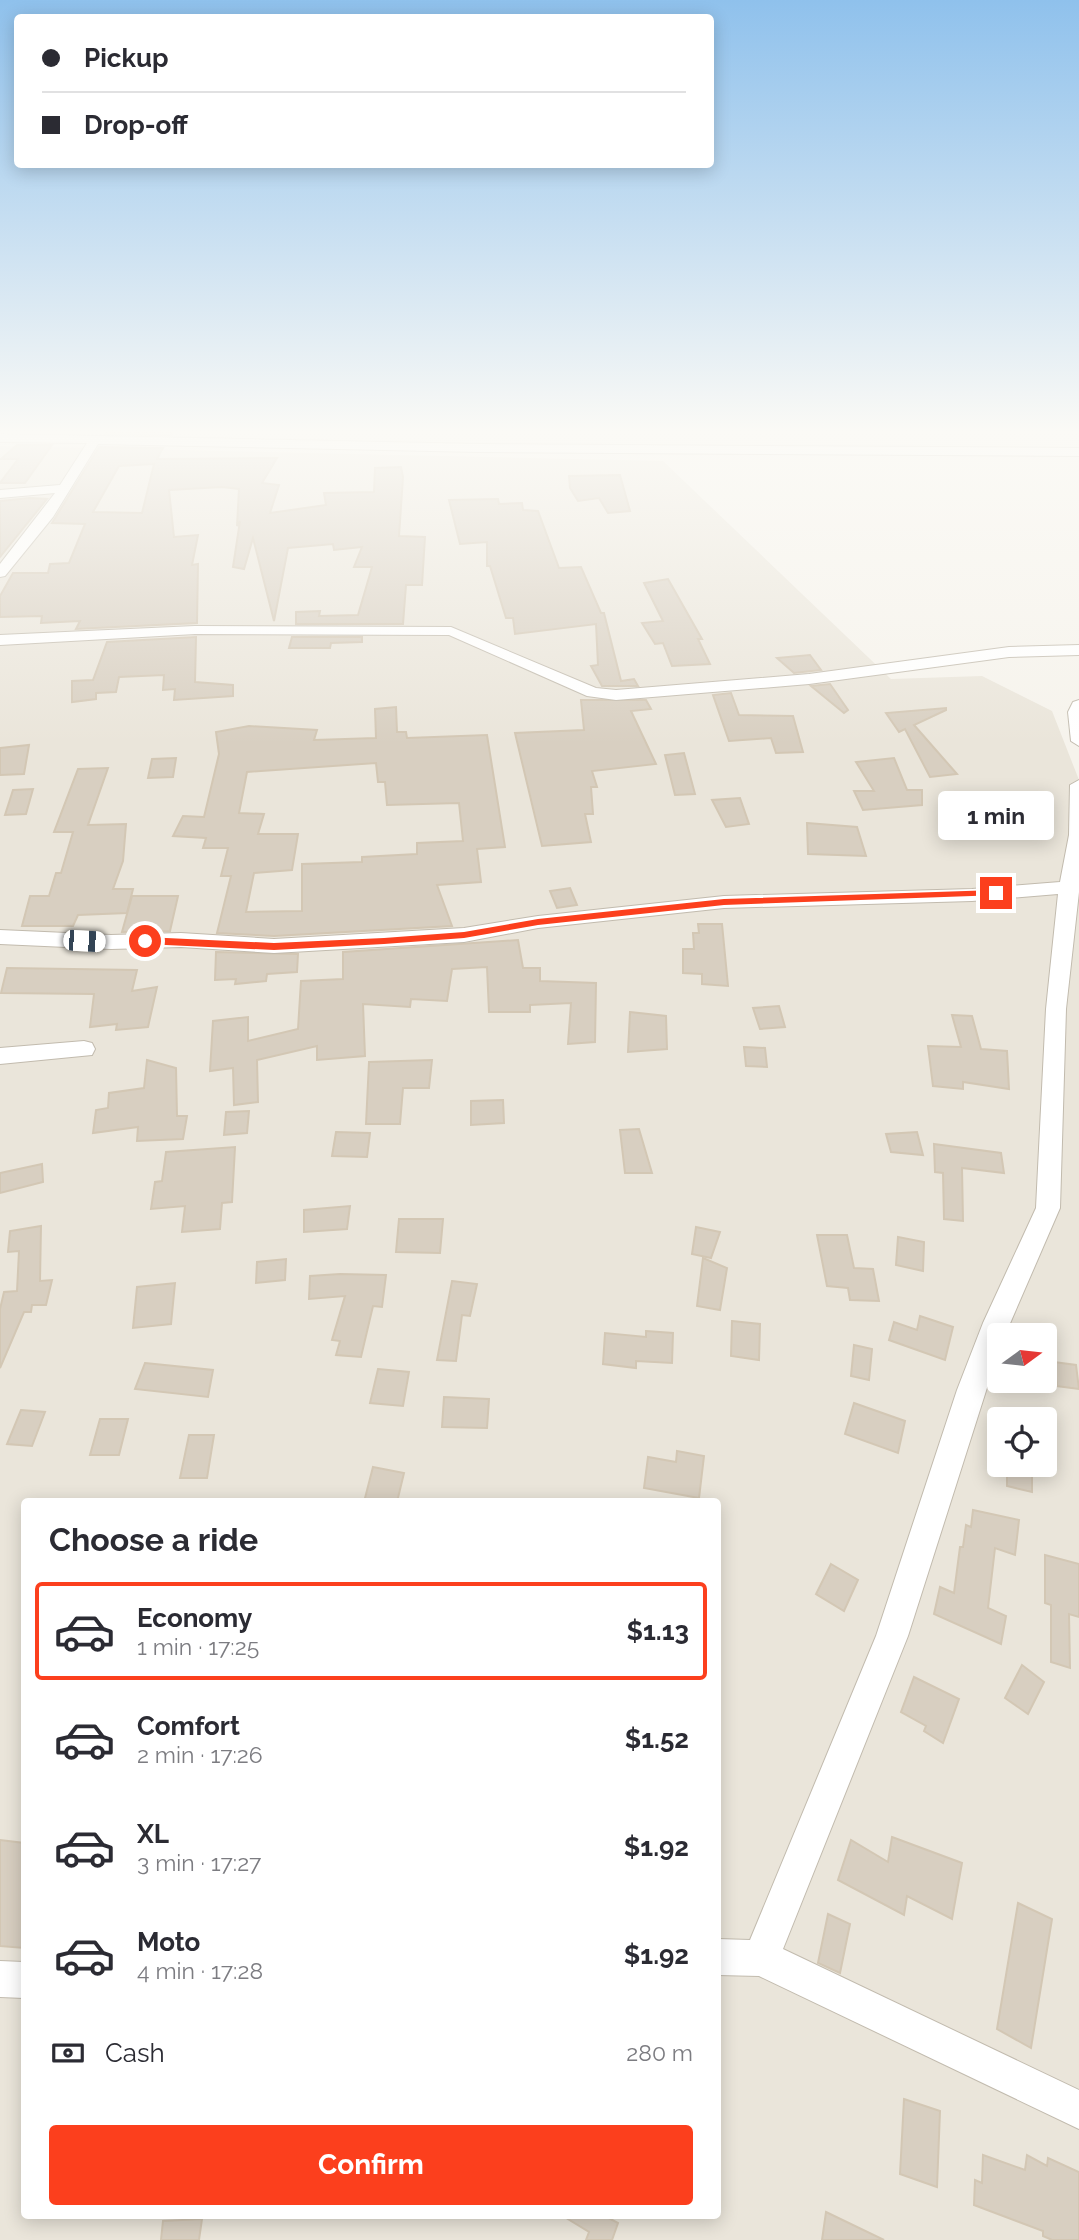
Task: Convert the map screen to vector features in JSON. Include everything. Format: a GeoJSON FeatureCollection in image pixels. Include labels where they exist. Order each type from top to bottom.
{"type":"FeatureCollection","features":[{"type":"Feature","properties":{"kind":"street"},"geometry":{"type":"LineString","coordinates":[[0,573],[30,535]]}},
{"type":"Feature","properties":{"kind":"street"},"geometry":{"type":"LineString","coordinates":[[0,640],[173,630],[451,631],[593,694],[616,695],[809,679],[1009,652],[1079,650]]}},
{"type":"Feature","properties":{"kind":"street"},"geometry":{"type":"LineString","coordinates":[[1079,705],[1076,712],[1079,741]]}},
{"type":"Feature","properties":{"kind":"street"},"geometry":{"type":"LineString","coordinates":[[761,1958],[892,1636],[971,1390],[996,1323],[1048,1208],[1056,1009],[1075,886],[1079,785]]}},
{"type":"Feature","properties":{"kind":"street"},"geometry":{"type":"LineString","coordinates":[[0,937],[111,942],[181,940],[274,946],[464,935],[538,922],[724,902],[972,895],[1075,886]]}},
{"type":"Feature","properties":{"kind":"street"},"geometry":{"type":"LineString","coordinates":[[0,1056],[84,1049]]}},
{"type":"Feature","properties":{"kind":"street"},"geometry":{"type":"LineString","coordinates":[[721,1957],[761,1958],[1079,2110]]}},
{"type":"Feature","properties":{"kind":"street"},"geometry":{"type":"LineString","coordinates":[[0,1979],[21,1980]]}},
{"type":"Feature","properties":{"kind":"shaded area"},"geometry":{"type":"Polygon","coordinates":[[[0,535],[740,535],[891,679],[982,676],[1052,711],[1079,780],[1079,2240],[0,2240],[0,535]]]}},
{"type":"Feature","properties":{"kind":"building"},"geometry":{"type":"Polygon","coordinates":[[[0,535],[18,535],[0,557],[0,535]]]}},
{"type":"Feature","properties":{"kind":"building"},"geometry":{"type":"Polygon","coordinates":[[[81,535],[198,535],[192,565],[198,564],[197,623],[76,629],[80,621],[41,623],[42,616],[0,617],[0,596],[13,573],[48,573],[50,564],[69,563],[81,535]]]}},
{"type":"Feature","properties":{"kind":"building"},"geometry":{"type":"Polygon","coordinates":[[[238,535],[399,535],[425,537],[422,585],[406,585],[403,624],[296,624],[296,612],[320,611],[319,616],[358,615],[372,567],[354,567],[362,547],[334,550],[333,544],[288,548],[274,621],[253,538],[244,569],[233,567],[238,535]]]}},
{"type":"Feature","properties":{"kind":"building"},"geometry":{"type":"Polygon","coordinates":[[[458,535],[547,535],[559,568],[581,567],[601,613],[604,613],[621,681],[634,679],[638,686],[602,686],[591,666],[598,665],[596,624],[515,634],[513,618],[506,618],[490,566],[487,566],[487,542],[460,544],[458,535]]]}},
{"type":"Feature","properties":{"kind":"building"},"geometry":{"type":"Polygon","coordinates":[[[668,579],[702,639],[698,639],[710,664],[672,666],[663,643],[655,644],[642,623],[663,621],[644,583],[668,579]]]}},
{"type":"Feature","properties":{"kind":"building"},"geometry":{"type":"Polygon","coordinates":[[[196,637],[195,682],[233,685],[233,696],[174,700],[175,689],[163,690],[164,675],[119,677],[116,692],[96,693],[96,699],[72,702],[72,681],[93,680],[107,642],[196,637]]]}},
{"type":"Feature","properties":{"kind":"building"},"geometry":{"type":"Polygon","coordinates":[[[292,637],[362,637],[362,642],[331,643],[330,648],[289,648],[292,637]]]}},
{"type":"Feature","properties":{"kind":"building"},"geometry":{"type":"Polygon","coordinates":[[[810,655],[821,670],[794,673],[777,658],[810,655]]]}},
{"type":"Feature","properties":{"kind":"building"},"geometry":{"type":"Polygon","coordinates":[[[830,684],[848,710],[844,713],[811,686],[830,684]]]}},
{"type":"Feature","properties":{"kind":"building"},"geometry":{"type":"Polygon","coordinates":[[[731,693],[739,715],[793,716],[803,752],[776,753],[771,738],[729,741],[713,695],[731,693]]]}},
{"type":"Feature","properties":{"kind":"building"},"geometry":{"type":"Polygon","coordinates":[[[581,700],[646,700],[651,709],[631,711],[656,764],[592,771],[597,787],[591,787],[593,814],[585,814],[591,842],[542,846],[515,733],[584,730],[581,700]]]}},
{"type":"Feature","properties":{"kind":"building"},"geometry":{"type":"Polygon","coordinates":[[[396,707],[397,732],[406,732],[407,738],[487,735],[505,847],[477,849],[481,882],[437,885],[452,926],[274,936],[217,933],[231,876],[221,876],[228,848],[203,848],[206,838],[173,836],[183,816],[204,817],[219,754],[216,732],[249,726],[317,730],[314,740],[376,738],[375,709],[396,707]],[[376,763],[247,772],[239,813],[264,814],[258,834],[298,834],[292,870],[254,873],[246,912],[302,911],[302,864],[362,862],[362,857],[417,854],[417,843],[463,841],[459,803],[387,805],[385,782],[378,782],[376,763]]]}},
{"type":"Feature","properties":{"kind":"building"},"geometry":{"type":"Polygon","coordinates":[[[946,708],[914,725],[957,774],[930,777],[905,729],[899,732],[886,713],[946,708]]]}},
{"type":"Feature","properties":{"kind":"building"},"geometry":{"type":"Polygon","coordinates":[[[29,745],[24,774],[0,775],[0,748],[29,745]]]}},
{"type":"Feature","properties":{"kind":"building"},"geometry":{"type":"Polygon","coordinates":[[[684,753],[695,794],[675,795],[665,755],[684,753]]]}},
{"type":"Feature","properties":{"kind":"building"},"geometry":{"type":"Polygon","coordinates":[[[176,758],[173,777],[148,778],[152,759],[176,758]]]}},
{"type":"Feature","properties":{"kind":"building"},"geometry":{"type":"Polygon","coordinates":[[[894,758],[907,790],[922,790],[922,805],[863,810],[854,791],[874,791],[856,762],[894,758]]]}},
{"type":"Feature","properties":{"kind":"building"},"geometry":{"type":"Polygon","coordinates":[[[108,768],[88,825],[126,824],[123,861],[113,889],[133,889],[127,913],[78,915],[73,926],[22,926],[30,896],[49,896],[56,873],[61,873],[73,832],[54,832],[78,769],[108,768]]]}},
{"type":"Feature","properties":{"kind":"building"},"geometry":{"type":"Polygon","coordinates":[[[33,789],[26,814],[5,815],[13,790],[33,789]]]}},
{"type":"Feature","properties":{"kind":"building"},"geometry":{"type":"Polygon","coordinates":[[[740,798],[749,824],[726,827],[712,800],[740,798]]]}},
{"type":"Feature","properties":{"kind":"building"},"geometry":{"type":"Polygon","coordinates":[[[807,823],[857,827],[866,856],[808,854],[807,823]]]}},
{"type":"Feature","properties":{"kind":"building"},"geometry":{"type":"Polygon","coordinates":[[[570,888],[577,905],[557,908],[550,891],[570,888]]]}},
{"type":"Feature","properties":{"kind":"building"},"geometry":{"type":"Polygon","coordinates":[[[132,896],[178,896],[170,931],[122,932],[132,896]]]}},
{"type":"Feature","properties":{"kind":"building"},"geometry":{"type":"Polygon","coordinates":[[[698,924],[722,924],[728,986],[702,984],[702,974],[683,973],[683,949],[694,949],[693,933],[699,933],[698,924]]]}},
{"type":"Feature","properties":{"kind":"building"},"geometry":{"type":"Polygon","coordinates":[[[518,940],[523,968],[540,968],[540,981],[596,983],[595,1042],[568,1044],[571,1003],[530,1005],[530,1012],[489,1012],[487,967],[452,969],[447,1001],[411,999],[410,1007],[363,1004],[365,1056],[317,1060],[317,1046],[257,1060],[258,1102],[234,1105],[233,1068],[210,1071],[213,1021],[248,1017],[248,1041],[298,1029],[301,981],[343,979],[343,952],[518,940]]]}},
{"type":"Feature","properties":{"kind":"building"},"geometry":{"type":"Polygon","coordinates":[[[216,952],[298,954],[297,972],[267,974],[266,981],[235,984],[236,979],[215,980],[216,952]]]}},
{"type":"Feature","properties":{"kind":"building"},"geometry":{"type":"Polygon","coordinates":[[[7,968],[137,970],[132,991],[157,987],[148,1027],[116,1030],[117,1024],[90,1027],[94,994],[1,993],[7,968]]]}},
{"type":"Feature","properties":{"kind":"building"},"geometry":{"type":"Polygon","coordinates":[[[779,1006],[785,1027],[760,1029],[753,1008],[779,1006]]]}},
{"type":"Feature","properties":{"kind":"building"},"geometry":{"type":"Polygon","coordinates":[[[630,1012],[666,1016],[667,1049],[628,1052],[630,1012]]]}},
{"type":"Feature","properties":{"kind":"building"},"geometry":{"type":"Polygon","coordinates":[[[952,1015],[972,1016],[981,1049],[1007,1051],[1009,1089],[963,1082],[963,1089],[933,1086],[928,1046],[961,1047],[952,1015]]]}},
{"type":"Feature","properties":{"kind":"building"},"geometry":{"type":"Polygon","coordinates":[[[744,1047],[765,1048],[767,1067],[746,1066],[744,1047]]]}},
{"type":"Feature","properties":{"kind":"building"},"geometry":{"type":"Polygon","coordinates":[[[147,1060],[176,1068],[177,1116],[187,1116],[183,1139],[137,1141],[138,1127],[93,1133],[96,1110],[108,1108],[109,1093],[144,1088],[147,1060]]]}},
{"type":"Feature","properties":{"kind":"building"},"geometry":{"type":"Polygon","coordinates":[[[432,1060],[429,1088],[403,1088],[400,1124],[366,1124],[369,1062],[432,1060]]]}},
{"type":"Feature","properties":{"kind":"building"},"geometry":{"type":"Polygon","coordinates":[[[503,1100],[504,1123],[471,1125],[471,1101],[503,1100]]]}},
{"type":"Feature","properties":{"kind":"building"},"geometry":{"type":"Polygon","coordinates":[[[249,1111],[247,1133],[224,1135],[226,1112],[249,1111]]]}},
{"type":"Feature","properties":{"kind":"building"},"geometry":{"type":"Polygon","coordinates":[[[639,1129],[652,1173],[625,1173],[620,1130],[639,1129]]]}},
{"type":"Feature","properties":{"kind":"building"},"geometry":{"type":"Polygon","coordinates":[[[336,1132],[370,1133],[367,1157],[332,1156],[336,1132]]]}},
{"type":"Feature","properties":{"kind":"building"},"geometry":{"type":"Polygon","coordinates":[[[917,1132],[923,1155],[891,1152],[886,1134],[917,1132]]]}},
{"type":"Feature","properties":{"kind":"building"},"geometry":{"type":"Polygon","coordinates":[[[934,1144],[1001,1153],[1004,1173],[962,1168],[963,1221],[944,1219],[943,1173],[935,1172],[934,1144]]]}},
{"type":"Feature","properties":{"kind":"building"},"geometry":{"type":"Polygon","coordinates":[[[235,1147],[232,1202],[222,1203],[220,1229],[182,1232],[185,1206],[151,1209],[155,1182],[162,1181],[166,1152],[235,1147]]]}},
{"type":"Feature","properties":{"kind":"building"},"geometry":{"type":"Polygon","coordinates":[[[42,1164],[43,1182],[0,1193],[0,1173],[42,1164]]]}},
{"type":"Feature","properties":{"kind":"building"},"geometry":{"type":"Polygon","coordinates":[[[350,1206],[347,1229],[304,1232],[304,1210],[350,1206]]]}},
{"type":"Feature","properties":{"kind":"building"},"geometry":{"type":"Polygon","coordinates":[[[399,1219],[443,1219],[440,1253],[396,1252],[399,1219]]]}},
{"type":"Feature","properties":{"kind":"building"},"geometry":{"type":"Polygon","coordinates":[[[41,1226],[40,1281],[52,1280],[46,1305],[32,1305],[31,1312],[24,1312],[0,1368],[0,1309],[4,1292],[17,1291],[19,1251],[8,1252],[10,1231],[41,1226]]]}},
{"type":"Feature","properties":{"kind":"building"},"geometry":{"type":"Polygon","coordinates":[[[696,1227],[720,1232],[711,1258],[692,1254],[696,1227]]]}},
{"type":"Feature","properties":{"kind":"building"},"geometry":{"type":"Polygon","coordinates":[[[817,1235],[847,1235],[854,1268],[873,1269],[879,1301],[850,1300],[848,1288],[827,1286],[817,1235]]]}},
{"type":"Feature","properties":{"kind":"building"},"geometry":{"type":"Polygon","coordinates":[[[898,1237],[924,1242],[923,1271],[896,1265],[898,1237]]]}},
{"type":"Feature","properties":{"kind":"building"},"geometry":{"type":"Polygon","coordinates":[[[703,1258],[727,1268],[720,1310],[697,1306],[703,1258]]]}},
{"type":"Feature","properties":{"kind":"building"},"geometry":{"type":"Polygon","coordinates":[[[286,1259],[285,1280],[256,1283],[257,1262],[286,1259]]]}},
{"type":"Feature","properties":{"kind":"building"},"geometry":{"type":"Polygon","coordinates":[[[386,1275],[382,1307],[373,1306],[361,1357],[336,1355],[340,1341],[332,1340],[345,1296],[309,1299],[310,1276],[386,1275]]]}},
{"type":"Feature","properties":{"kind":"building"},"geometry":{"type":"Polygon","coordinates":[[[452,1281],[477,1284],[470,1316],[462,1315],[456,1361],[437,1360],[452,1281]]]}},
{"type":"Feature","properties":{"kind":"building"},"geometry":{"type":"Polygon","coordinates":[[[175,1283],[171,1324],[133,1328],[137,1287],[175,1283]]]}},
{"type":"Feature","properties":{"kind":"building"},"geometry":{"type":"Polygon","coordinates":[[[920,1316],[953,1327],[945,1360],[889,1340],[894,1322],[917,1330],[920,1316]]]}},
{"type":"Feature","properties":{"kind":"building"},"geometry":{"type":"Polygon","coordinates":[[[732,1321],[760,1324],[759,1360],[731,1356],[732,1321]]]}},
{"type":"Feature","properties":{"kind":"building"},"geometry":{"type":"Polygon","coordinates":[[[646,1331],[673,1333],[672,1363],[636,1361],[636,1368],[603,1364],[605,1333],[646,1337],[646,1331]]]}},
{"type":"Feature","properties":{"kind":"building"},"geometry":{"type":"Polygon","coordinates":[[[854,1345],[872,1349],[869,1380],[851,1376],[854,1345]]]}},
{"type":"Feature","properties":{"kind":"building"},"geometry":{"type":"Polygon","coordinates":[[[1057,1362],[1076,1365],[1079,1389],[1057,1386],[1057,1362]]]}},
{"type":"Feature","properties":{"kind":"building"},"geometry":{"type":"Polygon","coordinates":[[[145,1363],[213,1370],[208,1397],[135,1389],[145,1363]]]}},
{"type":"Feature","properties":{"kind":"building"},"geometry":{"type":"Polygon","coordinates":[[[378,1369],[409,1372],[403,1406],[370,1403],[378,1369]]]}},
{"type":"Feature","properties":{"kind":"building"},"geometry":{"type":"Polygon","coordinates":[[[444,1397],[489,1399],[487,1428],[442,1427],[444,1397]]]}},
{"type":"Feature","properties":{"kind":"building"},"geometry":{"type":"Polygon","coordinates":[[[854,1403],[905,1421],[898,1453],[845,1434],[854,1403]]]}},
{"type":"Feature","properties":{"kind":"building"},"geometry":{"type":"Polygon","coordinates":[[[21,1410],[45,1412],[32,1446],[7,1444],[21,1410]]]}},
{"type":"Feature","properties":{"kind":"building"},"geometry":{"type":"Polygon","coordinates":[[[100,1419],[128,1419],[119,1455],[90,1455],[100,1419]]]}},
{"type":"Feature","properties":{"kind":"building"},"geometry":{"type":"Polygon","coordinates":[[[189,1435],[214,1435],[207,1478],[180,1478],[189,1435]]]}},
{"type":"Feature","properties":{"kind":"building"},"geometry":{"type":"Polygon","coordinates":[[[677,1451],[704,1456],[699,1498],[644,1488],[648,1457],[676,1462],[677,1451]]]}},
{"type":"Feature","properties":{"kind":"building"},"geometry":{"type":"Polygon","coordinates":[[[373,1467],[404,1473],[398,1498],[365,1498],[373,1467]]]}},
{"type":"Feature","properties":{"kind":"building"},"geometry":{"type":"Polygon","coordinates":[[[1007,1477],[1032,1477],[1032,1492],[1007,1486],[1007,1477]]]}},
{"type":"Feature","properties":{"kind":"building"},"geometry":{"type":"Polygon","coordinates":[[[973,1510],[1019,1520],[1015,1555],[995,1548],[988,1608],[1006,1616],[1001,1644],[934,1614],[940,1587],[954,1593],[960,1547],[963,1547],[966,1525],[971,1527],[973,1510]]]}},
{"type":"Feature","properties":{"kind":"building"},"geometry":{"type":"Polygon","coordinates":[[[1045,1555],[1079,1564],[1079,1617],[1069,1614],[1070,1668],[1051,1662],[1051,1605],[1045,1603],[1045,1555]]]}},
{"type":"Feature","properties":{"kind":"building"},"geometry":{"type":"Polygon","coordinates":[[[831,1564],[858,1580],[844,1611],[816,1594],[831,1564]]]}},
{"type":"Feature","properties":{"kind":"building"},"geometry":{"type":"Polygon","coordinates":[[[1022,1665],[1044,1682],[1028,1714],[1005,1698],[1022,1665]]]}},
{"type":"Feature","properties":{"kind":"building"},"geometry":{"type":"Polygon","coordinates":[[[914,1677],[959,1699],[943,1743],[924,1731],[926,1726],[901,1712],[914,1677]]]}},
{"type":"Feature","properties":{"kind":"building"},"geometry":{"type":"Polygon","coordinates":[[[892,1837],[962,1863],[952,1919],[907,1896],[904,1915],[838,1880],[851,1840],[888,1862],[892,1837]]]}},
{"type":"Feature","properties":{"kind":"building"},"geometry":{"type":"Polygon","coordinates":[[[0,1840],[21,1843],[21,1948],[0,1946],[0,1840]]]}},
{"type":"Feature","properties":{"kind":"building"},"geometry":{"type":"Polygon","coordinates":[[[1018,1903],[1052,1919],[1031,2048],[997,2029],[1018,1903]]]}},
{"type":"Feature","properties":{"kind":"building"},"geometry":{"type":"Polygon","coordinates":[[[828,1914],[850,1924],[840,1973],[818,1963],[828,1914]]]}},
{"type":"Feature","properties":{"kind":"building"},"geometry":{"type":"Polygon","coordinates":[[[904,2099],[940,2111],[937,2187],[900,2174],[904,2099]]]}},
{"type":"Feature","properties":{"kind":"building"},"geometry":{"type":"Polygon","coordinates":[[[983,2155],[1025,2170],[1027,2155],[1047,2166],[1048,2158],[1079,2172],[1079,2240],[1052,2240],[1043,2236],[1043,2231],[974,2205],[975,2180],[982,2183],[983,2155]]]}},
{"type":"Feature","properties":{"kind":"building"},"geometry":{"type":"Polygon","coordinates":[[[826,2212],[884,2240],[822,2240],[826,2212]]]}},
{"type":"Feature","properties":{"kind":"building"},"geometry":{"type":"Polygon","coordinates":[[[202,2219],[199,2240],[161,2240],[163,2221],[202,2219]]]}},
{"type":"Feature","properties":{"kind":"building"},"geometry":{"type":"Polygon","coordinates":[[[568,2219],[611,2219],[618,2223],[612,2240],[586,2240],[589,2232],[568,2219]]]}},
{"type":"Feature","properties":{"kind":"route"},"geometry":{"type":"LineString","coordinates":[[145,941],[181,940],[274,946],[384,941],[464,935],[538,922],[724,902],[840,901],[996,893]]}}]}
